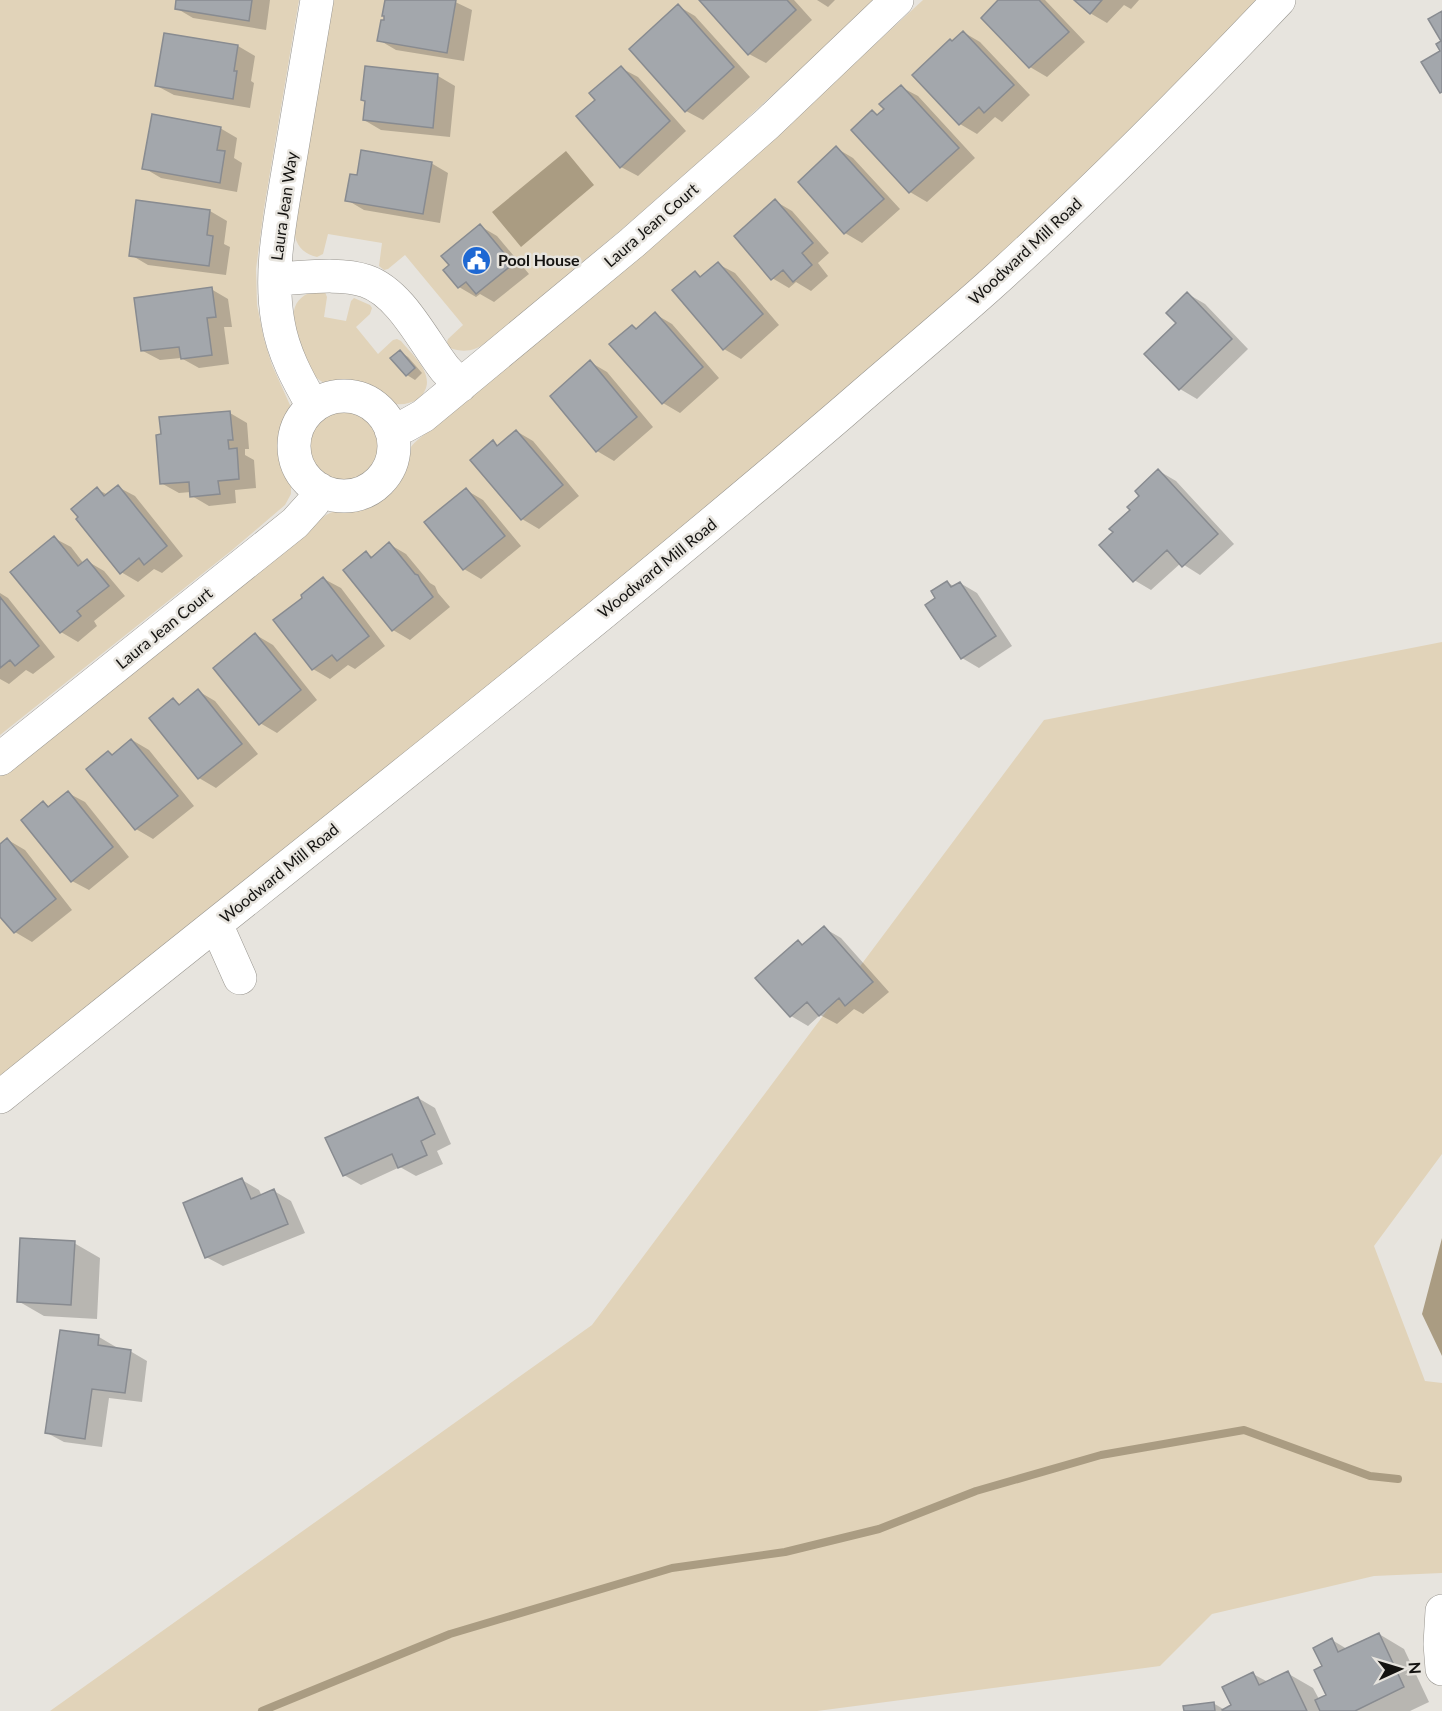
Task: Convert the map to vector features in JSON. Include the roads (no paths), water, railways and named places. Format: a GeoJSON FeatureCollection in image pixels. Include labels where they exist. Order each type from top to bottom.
{"type":"FeatureCollection","features":[{"type":"Feature","properties":{"kind":"street","name":"Laura Jean Way"},"geometry":{"type":"LineString","coordinates":[[313,406],[291,365],[283,342],[278,322],[275,279],[279,234],[316,0]]}},
{"type":"Feature","properties":{"kind":"street","name":"Laura Jean Court"},"geometry":{"type":"LineString","coordinates":[[391,430],[405,426],[423,416],[632,243],[724,162],[897,0]]}},
{"type":"Feature","properties":{"kind":"street","name":"Woodward Mill Road"},"geometry":{"type":"LineString","coordinates":[[0,1097],[717,519],[989,286],[1108,173],[1279,0]]}},
{"type":"Feature","properties":{"kind":"street"},"geometry":{"type":"LineString","coordinates":[[275,279],[348,277],[366,281],[383,289],[398,304],[460,386]]}},
{"type":"Feature","properties":{"kind":"street"},"geometry":{"type":"LineString","coordinates":[[337,396],[354,397],[370,403],[383,415],[391,430],[393,447],[390,464],[375,484],[352,495],[335,495],[319,489],[301,471],[294,454],[297,428],[307,412],[320,402],[337,396]]}},
{"type":"Feature","properties":{"kind":"street","name":"Laura Jean Court"},"geometry":{"type":"LineString","coordinates":[[0,759],[295,524],[313,503],[319,489]]}},
{"type":"Feature","properties":{"kind":"street"},"geometry":{"type":"LineString","coordinates":[[216,924],[240,978]]}},
{"type":"Feature","properties":{"kind":"street"},"geometry":{"type":"LineString","coordinates":[[1442,1611],[1440,1644],[1442,1669]]}},
{"type":"Feature","properties":{"kind":"waterway"},"geometry":{"type":"LineString","coordinates":[[262,1711],[450,1634],[672,1568],[785,1552],[879,1529],[976,1491],[1101,1455],[1244,1430],[1370,1476],[1398,1479]]}},
{"type":"Feature","properties":{"kind":"place","name":"Pool House"},"geometry":{"type":"Point","coordinates":[477,260]}}]}
